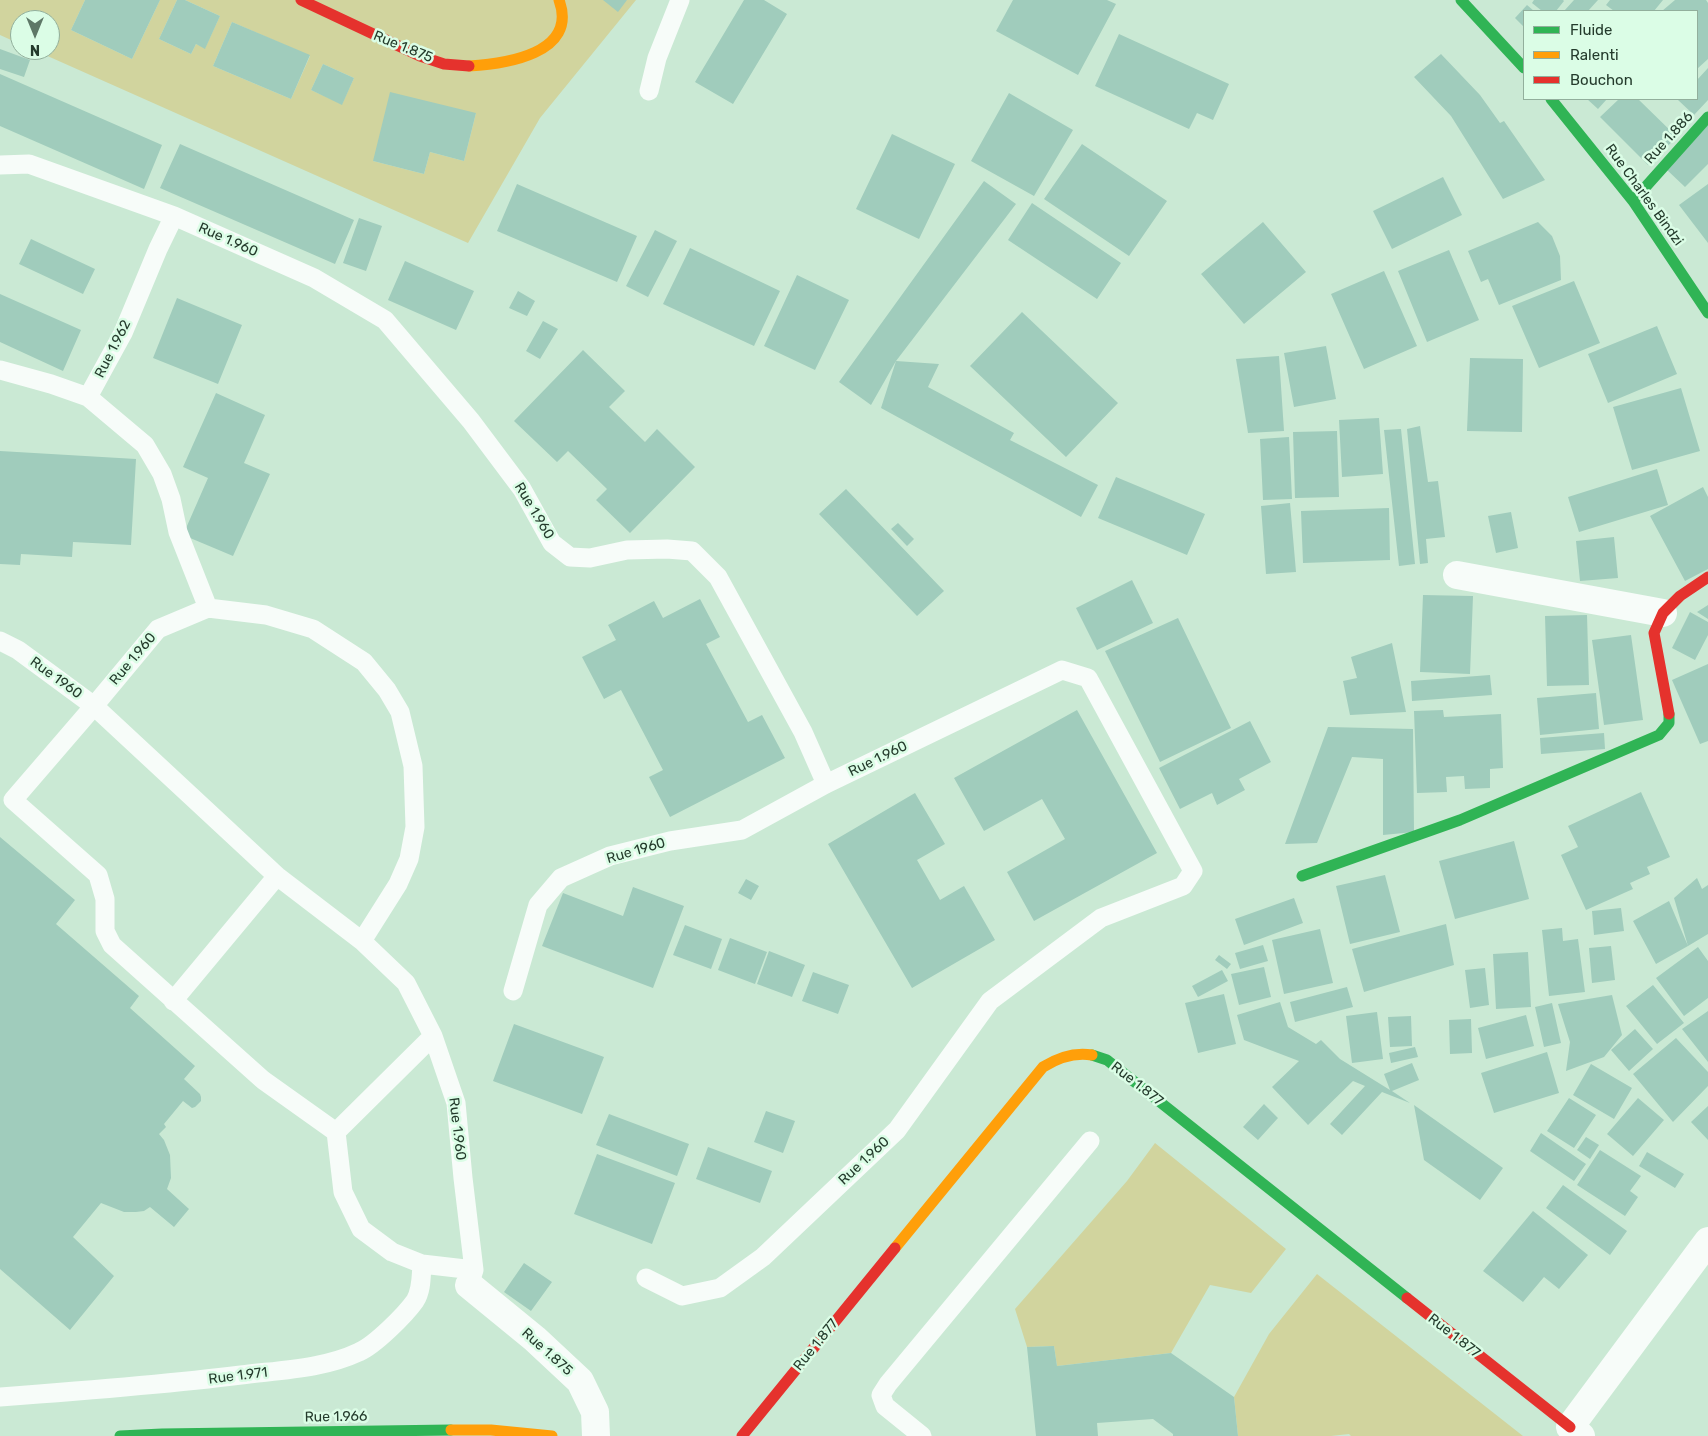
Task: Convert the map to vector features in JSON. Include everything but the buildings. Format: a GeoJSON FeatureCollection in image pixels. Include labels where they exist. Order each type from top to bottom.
{"type":"FeatureCollection","features":[{"type":"Feature","properties":{"kind":"street","name":"Rue 1.875"},"geometry":{"type":"LineString","coordinates":[[301,0],[424,58],[452,65],[482,66],[509,62],[537,53],[552,41],[559,30],[562,13],[559,0]]}},
{"type":"Feature","properties":{"kind":"street"},"geometry":{"type":"LineString","coordinates":[[1461,0],[1523,67]]}},
{"type":"Feature","properties":{"kind":"street","name":"Rue Charles Bindzi"},"geometry":{"type":"LineString","coordinates":[[1552,100],[1633,201],[1708,313]]}},
{"type":"Feature","properties":{"kind":"street","name":"Rue 1.886"},"geometry":{"type":"LineString","coordinates":[[1633,201],[1708,117]]}},
{"type":"Feature","properties":{"kind":"street"},"geometry":{"type":"LineString","coordinates":[[1457,575],[1663,613]]}},
{"type":"Feature","properties":{"kind":"street"},"geometry":{"type":"LineString","coordinates":[[1302,876],[1460,820],[1659,735],[1668,723],[1669,711],[1654,633],[1663,613],[1680,596],[1708,576]]}},
{"type":"Feature","properties":{"kind":"street","name":"Rue 1.877"},"geometry":{"type":"LineString","coordinates":[[742,1436],[1043,1067],[1054,1059],[1066,1055],[1095,1055],[1108,1060],[1575,1432],[1708,1241]]}},
{"type":"Feature","properties":{"kind":"street","name":"Rue 1.875"},"geometry":{"type":"LineString","coordinates":[[471,1278],[580,1381],[595,1412],[596,1436]]}},
{"type":"Feature","properties":{"kind":"street","name":"Rue 1.966"},"geometry":{"type":"LineString","coordinates":[[120,1436],[491,1430],[552,1436]]}},
{"type":"Feature","properties":{"kind":"lane"},"geometry":{"type":"LineString","coordinates":[[650,91],[657,58],[680,0]]}},
{"type":"Feature","properties":{"kind":"lane","name":"Rue 1.960"},"geometry":{"type":"LineString","coordinates":[[0,165],[29,164],[174,216],[314,278],[385,320],[471,421],[522,488],[552,543],[570,557],[590,558],[627,550],[667,549],[692,551],[718,577],[803,732],[826,784],[1062,670],[1088,678],[1193,871],[1183,886],[1101,918],[990,1001],[897,1130],[763,1257],[720,1288],[682,1296],[646,1278]]}},
{"type":"Feature","properties":{"kind":"lane","name":"Rue 1.962"},"geometry":{"type":"LineString","coordinates":[[88,397],[123,333],[174,216]]}},
{"type":"Feature","properties":{"kind":"lane"},"geometry":{"type":"LineString","coordinates":[[0,370],[51,384],[88,397],[145,445],[162,474],[171,499],[178,532],[208,608]]}},
{"type":"Feature","properties":{"kind":"lane","name":"Rue 1.960"},"geometry":{"type":"LineString","coordinates":[[362,941],[398,884],[409,859],[415,827],[414,766],[400,712],[387,690],[364,662],[313,629],[266,615],[208,608],[158,629],[94,706],[277,876],[362,941],[406,983],[433,1036],[456,1103],[471,1278]]}},
{"type":"Feature","properties":{"kind":"lane","name":"Rue 1960"},"geometry":{"type":"LineString","coordinates":[[0,641],[18,650],[94,706]]}},
{"type":"Feature","properties":{"kind":"lane"},"geometry":{"type":"LineString","coordinates":[[94,706],[13,800],[98,875],[104,899],[105,931],[112,945],[263,1080],[336,1132],[343,1192],[361,1229],[392,1252],[422,1264],[471,1278]]}},
{"type":"Feature","properties":{"kind":"lane","name":"Rue 1960"},"geometry":{"type":"LineString","coordinates":[[513,990],[538,904],[561,878],[610,856],[670,841],[742,830],[826,784]]}},
{"type":"Feature","properties":{"kind":"lane"},"geometry":{"type":"LineString","coordinates":[[173,1001],[277,876]]}},
{"type":"Feature","properties":{"kind":"lane"},"geometry":{"type":"LineString","coordinates":[[336,1132],[433,1036]]}},
{"type":"Feature","properties":{"kind":"lane"},"geometry":{"type":"LineString","coordinates":[[922,1436],[885,1406],[881,1395],[888,1384],[1090,1141]]}},
{"type":"Feature","properties":{"kind":"lane","name":"Rue 1.971"},"geometry":{"type":"LineString","coordinates":[[0,1397],[153,1386],[304,1368],[337,1362],[362,1351],[388,1330],[415,1300],[420,1287],[422,1264]]}},
{"type":"Feature","properties":{"kind":"green space"},"geometry":{"type":"Polygon","coordinates":[[[0,0],[85,0],[71,30],[132,59],[160,0],[177,0],[159,39],[191,54],[196,44],[205,48],[220,16],[185,0],[636,0],[540,118],[468,243],[56,60],[60,60],[60,10],[10,10],[10,40],[0,35],[0,0]],[[232,22],[213,66],[291,99],[310,56],[232,22]],[[323,64],[311,90],[342,104],[354,78],[323,64]],[[476,113],[373,161],[424,174],[430,152],[464,161],[476,113]]]}},
{"type":"Feature","properties":{"kind":"green space"},"geometry":{"type":"Polygon","coordinates":[[[1155,1143],[1286,1249],[1251,1293],[1210,1285],[1171,1353],[1057,1366],[1054,1346],[1027,1347],[1015,1309],[1127,1181],[1155,1143]]]}},
{"type":"Feature","properties":{"kind":"green space"},"geometry":{"type":"Polygon","coordinates":[[[1317,1274],[1523,1436],[1351,1436],[1349,1434],[1331,1436],[1238,1436],[1234,1397],[1269,1334],[1317,1274]]]}},
{"type":"Feature","properties":{"kind":"traffic: fast"},"geometry":{"type":"LineString","coordinates":[[1461,0],[1523,67]]}},
{"type":"Feature","properties":{"kind":"traffic: fast"},"geometry":{"type":"LineString","coordinates":[[1552,100],[1633,201],[1708,313]]}},
{"type":"Feature","properties":{"kind":"traffic: fast"},"geometry":{"type":"LineString","coordinates":[[1633,201],[1708,117]]}},
{"type":"Feature","properties":{"kind":"traffic: fast"},"geometry":{"type":"LineString","coordinates":[[1302,876],[1460,820],[1659,735],[1669,723],[1669,714]]}},
{"type":"Feature","properties":{"kind":"traffic: fast"},"geometry":{"type":"LineString","coordinates":[[1092,1055],[1107,1060],[1407,1298]]}},
{"type":"Feature","properties":{"kind":"traffic: fast"},"geometry":{"type":"LineString","coordinates":[[120,1436],[451,1430]]}},
{"type":"Feature","properties":{"kind":"traffic: slow"},"geometry":{"type":"LineString","coordinates":[[469,66],[518,58],[535,53],[549,44],[558,33],[562,18],[559,0]]}},
{"type":"Feature","properties":{"kind":"traffic: slow"},"geometry":{"type":"LineString","coordinates":[[895,1248],[1043,1067],[1067,1056],[1079,1054],[1092,1055]]}},
{"type":"Feature","properties":{"kind":"traffic: slow"},"geometry":{"type":"LineString","coordinates":[[451,1430],[491,1430],[552,1436]]}},
{"type":"Feature","properties":{"kind":"traffic: jam"},"geometry":{"type":"LineString","coordinates":[[301,0],[420,56],[444,64],[469,66]]}},
{"type":"Feature","properties":{"kind":"traffic: jam"},"geometry":{"type":"LineString","coordinates":[[1669,714],[1654,633],[1663,613],[1680,596],[1708,577]]}},
{"type":"Feature","properties":{"kind":"traffic: jam"},"geometry":{"type":"LineString","coordinates":[[742,1436],[895,1248]]}},
{"type":"Feature","properties":{"kind":"traffic: jam"},"geometry":{"type":"LineString","coordinates":[[1407,1298],[1570,1427]]}}]}
